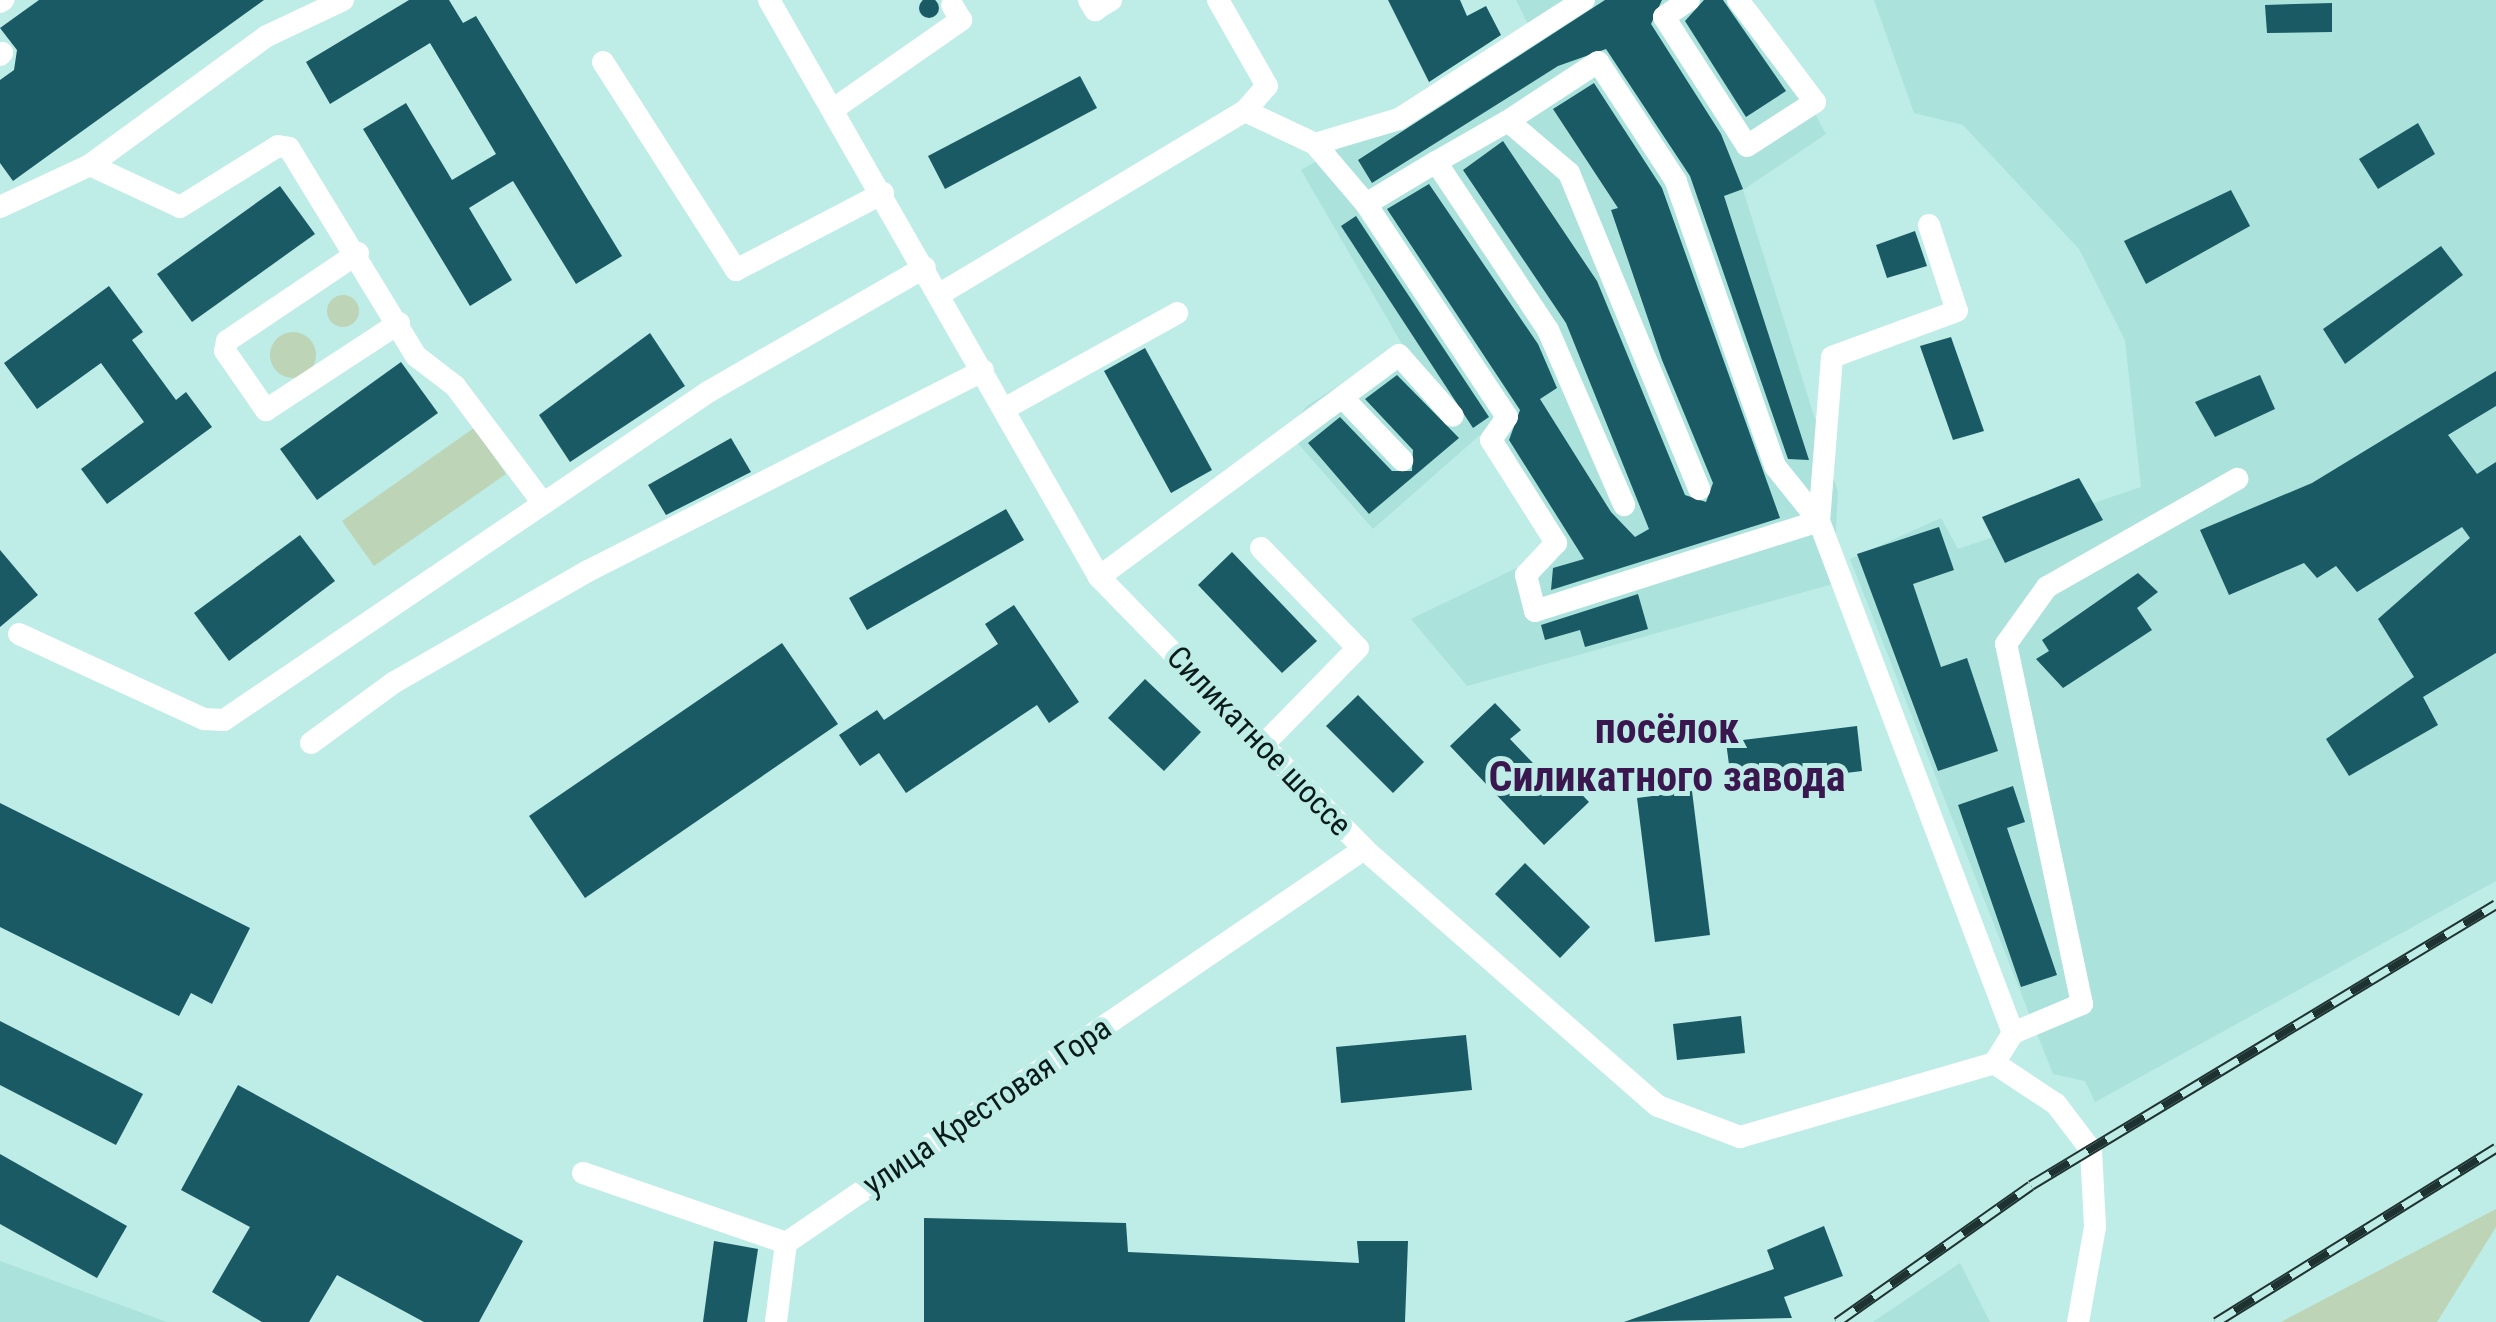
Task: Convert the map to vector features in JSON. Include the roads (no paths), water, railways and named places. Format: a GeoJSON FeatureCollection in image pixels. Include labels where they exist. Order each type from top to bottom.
{"type":"FeatureCollection","features":[{"type":"Feature","properties":{"kind":"street"},"geometry":{"type":"LineString","coordinates":[[0,208],[90,164],[267,36],[343,0]]}},
{"type":"Feature","properties":{"kind":"street","name":"Силикатное шоссе"},"geometry":{"type":"LineString","coordinates":[[769,0],[883,193],[1099,577],[1364,849],[1658,1106],[1740,1137],[1994,1062]]}},
{"type":"Feature","properties":{"kind":"street"},"geometry":{"type":"LineString","coordinates":[[1089,0],[1095,10],[1111,0]]}},
{"type":"Feature","properties":{"kind":"street"},"geometry":{"type":"LineString","coordinates":[[940,294],[1245,112],[1267,86],[1218,0]]}},
{"type":"Feature","properties":{"kind":"street"},"geometry":{"type":"LineString","coordinates":[[1315,144],[1399,119],[1584,0]]}},
{"type":"Feature","properties":{"kind":"street"},"geometry":{"type":"LineString","coordinates":[[1689,0],[1664,18],[1747,146],[1815,102],[1738,0]]}},
{"type":"Feature","properties":{"kind":"street"},"geometry":{"type":"LineString","coordinates":[[834,108],[961,20],[952,6]]}},
{"type":"Feature","properties":{"kind":"street"},"geometry":{"type":"LineString","coordinates":[[603,62],[736,270],[883,193]]}},
{"type":"Feature","properties":{"kind":"street"},"geometry":{"type":"LineString","coordinates":[[1366,204],[1508,121],[1598,62],[1676,181],[1775,466],[1819,521],[2013,1033]]}},
{"type":"Feature","properties":{"kind":"street"},"geometry":{"type":"LineString","coordinates":[[1245,112],[1315,144],[1366,204],[1507,417],[1491,440],[1556,542],[1526,575],[1535,611],[1819,521]]}},
{"type":"Feature","properties":{"kind":"street"},"geometry":{"type":"LineString","coordinates":[[1508,121],[1570,173],[1699,488]]}},
{"type":"Feature","properties":{"kind":"street"},"geometry":{"type":"LineString","coordinates":[[90,164],[180,207],[284,146],[358,253],[432,376],[455,386],[543,503]]}},
{"type":"Feature","properties":{"kind":"street"},"geometry":{"type":"LineString","coordinates":[[1436,162],[1548,330],[1624,505]]}},
{"type":"Feature","properties":{"kind":"street"},"geometry":{"type":"LineString","coordinates":[[1819,521],[1832,357],[1957,311],[1928,225]]}},
{"type":"Feature","properties":{"kind":"street"},"geometry":{"type":"LineString","coordinates":[[358,253],[228,341],[225,351],[266,410],[399,323]]}},
{"type":"Feature","properties":{"kind":"street"},"geometry":{"type":"LineString","coordinates":[[19,634],[204,719],[224,720],[708,392],[925,268]]}},
{"type":"Feature","properties":{"kind":"street"},"geometry":{"type":"LineString","coordinates":[[1004,409],[1177,313]]}},
{"type":"Feature","properties":{"kind":"street"},"geometry":{"type":"LineString","coordinates":[[1099,577],[1399,354],[1453,416]]}},
{"type":"Feature","properties":{"kind":"street"},"geometry":{"type":"LineString","coordinates":[[312,743],[393,682],[588,571],[983,371]]}},
{"type":"Feature","properties":{"kind":"street"},"geometry":{"type":"LineString","coordinates":[[1343,398],[1402,460]]}},
{"type":"Feature","properties":{"kind":"street"},"geometry":{"type":"LineString","coordinates":[[2078,1322],[2094,1227],[2091,1150],[2056,1104],[1994,1062],[2013,1033],[2082,1004],[2006,644],[2047,587],[2237,479]]}},
{"type":"Feature","properties":{"kind":"street"},"geometry":{"type":"LineString","coordinates":[[1261,548],[1358,648],[1263,745]]}},
{"type":"Feature","properties":{"kind":"street","name":"улица Крестовая Гора"},"geometry":{"type":"LineString","coordinates":[[786,1243],[1364,849]]}},
{"type":"Feature","properties":{"kind":"street"},"geometry":{"type":"LineString","coordinates":[[583,1174],[786,1243],[776,1322]]}},
{"type":"Feature","properties":{"kind":"railway"},"geometry":{"type":"LineString","coordinates":[[1837,1322],[2031,1185],[2496,904]]}},
{"type":"Feature","properties":{"kind":"railway"},"geometry":{"type":"LineString","coordinates":[[2216,1322],[2496,1148]]}},
{"type":"Feature","properties":{"kind":"district","name":"посёлок Силикатного завода"},"geometry":{"type":"Point","coordinates":[1667,753]}}]}
